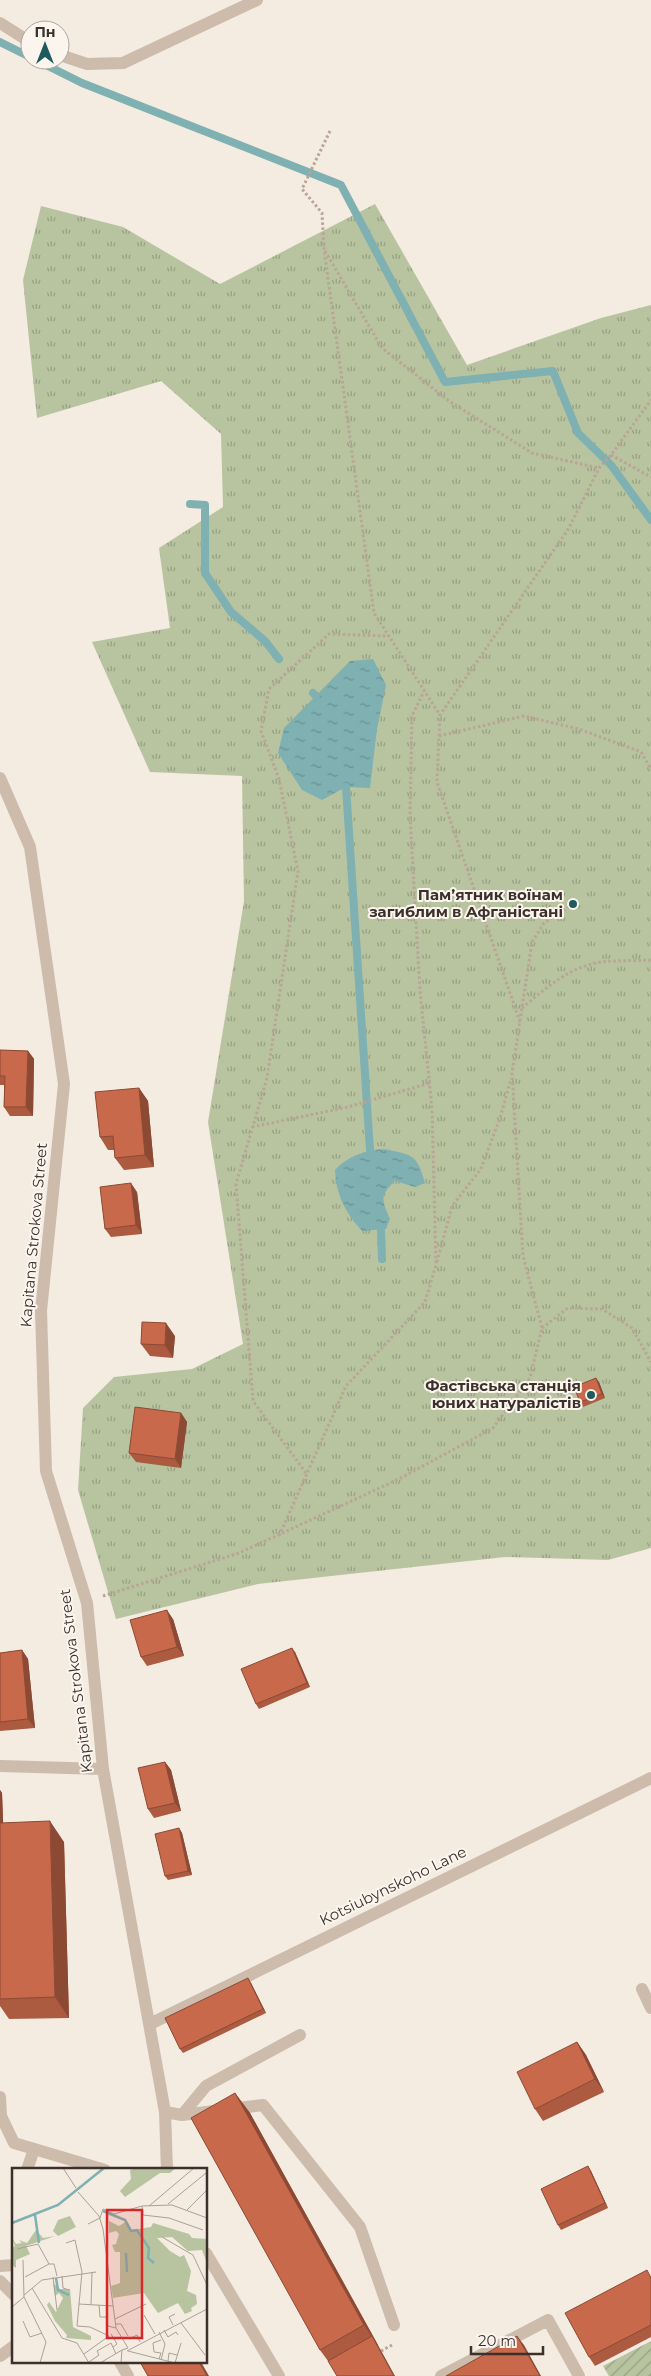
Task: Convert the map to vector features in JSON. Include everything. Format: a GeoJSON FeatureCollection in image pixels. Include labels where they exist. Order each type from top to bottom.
{"type":"FeatureCollection","features":[{"type":"Feature","properties":{"kind":"street"},"geometry":{"type":"LineString","coordinates":[[70,58],[87,64],[123,64],[257,0]]}},
{"type":"Feature","properties":{"kind":"street"},"geometry":{"type":"LineString","coordinates":[[0,23],[20,36]]}},
{"type":"Feature","properties":{"kind":"street","name":"Kapitana Strokova Street"},"geometry":{"type":"LineString","coordinates":[[0,778],[30,847],[64,1084],[41,1311],[46,1471],[87,1603],[103,1769],[165,2112],[167,2168]]}},
{"type":"Feature","properties":{"kind":"street"},"geometry":{"type":"LineString","coordinates":[[0,1766],[103,1769]]}},
{"type":"Feature","properties":{"kind":"street","name":"Kotsiubynskoho Lane"},"geometry":{"type":"LineString","coordinates":[[150,2024],[651,1778]]}},
{"type":"Feature","properties":{"kind":"street"},"geometry":{"type":"LineString","coordinates":[[642,1989],[651,2008]]}},
{"type":"Feature","properties":{"kind":"street"},"geometry":{"type":"LineString","coordinates":[[182,2115],[206,2086],[300,2035]]}},
{"type":"Feature","properties":{"kind":"street"},"geometry":{"type":"LineString","coordinates":[[0,2097],[1,2116],[14,2143],[98,2168]]}},
{"type":"Feature","properties":{"kind":"street"},"geometry":{"type":"LineString","coordinates":[[165,2112],[182,2115],[263,2105],[360,2226],[394,2325]]}},
{"type":"Feature","properties":{"kind":"street"},"geometry":{"type":"LineString","coordinates":[[28,2168],[34,2149]]}},
{"type":"Feature","properties":{"kind":"street"},"geometry":{"type":"LineString","coordinates":[[208,2256],[278,2376]]}},
{"type":"Feature","properties":{"kind":"street"},"geometry":{"type":"LineString","coordinates":[[0,2281],[12,2292]]}},
{"type":"Feature","properties":{"kind":"street"},"geometry":{"type":"LineString","coordinates":[[441,2376],[548,2320],[578,2376]]}},
{"type":"Feature","properties":{"kind":"street"},"geometry":{"type":"LineString","coordinates":[[0,2356],[12,2347]]}},
{"type":"Feature","properties":{"kind":"street"},"geometry":{"type":"LineString","coordinates":[[121,2364],[128,2376]]}},
{"type":"Feature","properties":{"kind":"path"},"geometry":{"type":"LineString","coordinates":[[330,131],[315,158],[302,189],[322,213],[324,250],[374,613],[440,715]]}},
{"type":"Feature","properties":{"kind":"path"},"geometry":{"type":"LineString","coordinates":[[324,250],[382,348],[389,354],[449,401],[532,453],[599,468]]}},
{"type":"Feature","properties":{"kind":"path"},"geometry":{"type":"LineString","coordinates":[[520,1022],[437,782],[440,715],[569,528],[599,468],[612,455],[651,400]]}},
{"type":"Feature","properties":{"kind":"path"},"geometry":{"type":"LineString","coordinates":[[612,455],[651,477]]}},
{"type":"Feature","properties":{"kind":"path"},"geometry":{"type":"LineString","coordinates":[[306,1473],[253,1401],[236,1184],[267,1078],[298,872],[279,779],[261,731],[269,689],[329,634],[388,636]]}},
{"type":"Feature","properties":{"kind":"path"},"geometry":{"type":"LineString","coordinates":[[424,691],[412,716],[410,816],[420,991],[432,1109],[436,1265]]}},
{"type":"Feature","properties":{"kind":"path"},"geometry":{"type":"LineString","coordinates":[[439,736],[524,716],[578,729],[641,752],[651,769]]}},
{"type":"Feature","properties":{"kind":"path"},"geometry":{"type":"LineString","coordinates":[[279,1536],[346,1386],[426,1302],[452,1206],[481,1168],[501,1115],[512,1073],[532,942],[544,923],[573,904]]}},
{"type":"Feature","properties":{"kind":"path"},"geometry":{"type":"LineString","coordinates":[[522,1009],[546,988],[572,971],[601,962],[651,960]]}},
{"type":"Feature","properties":{"kind":"path"},"geometry":{"type":"LineString","coordinates":[[87,1603],[108,1593],[239,1553],[279,1536],[399,1478],[493,1428],[530,1378],[542,1328],[523,1256],[512,1073]]}},
{"type":"Feature","properties":{"kind":"path"},"geometry":{"type":"LineString","coordinates":[[252,1127],[351,1106],[430,1083]]}},
{"type":"Feature","properties":{"kind":"path"},"geometry":{"type":"LineString","coordinates":[[542,1328],[568,1308],[602,1309],[632,1328],[651,1362]]}},
{"type":"Feature","properties":{"kind":"green space"},"geometry":{"type":"Polygon","coordinates":[[[375,204],[467,365],[601,318],[651,305],[651,1548],[608,1560],[505,1557],[258,1584],[116,1619],[78,1490],[83,1408],[114,1377],[192,1369],[243,1344],[208,1122],[244,901],[242,776],[150,772],[92,642],[170,628],[159,548],[223,507],[221,434],[161,381],[37,418],[23,280],[41,206],[123,227],[220,284],[375,204]]]}},
{"type":"Feature","properties":{"kind":"green space"},"geometry":{"type":"Polygon","coordinates":[[[651,2341],[651,2376],[609,2376],[603,2366],[651,2341]]]}},
{"type":"Feature","properties":{"kind":"water"},"geometry":{"type":"Polygon","coordinates":[[[373,659],[386,685],[377,729],[370,788],[346,787],[322,800],[302,790],[278,753],[284,728],[350,661],[373,659]]]}},
{"type":"Feature","properties":{"kind":"water"},"geometry":{"type":"Polygon","coordinates":[[[384,1149],[412,1157],[419,1166],[425,1183],[415,1187],[395,1181],[384,1195],[385,1207],[390,1219],[386,1229],[362,1231],[342,1203],[337,1187],[335,1170],[345,1161],[357,1155],[384,1149]]]}},
{"type":"Feature","properties":{"kind":"building"},"geometry":{"type":"Polygon","coordinates":[[[0,1050],[28,1051],[26,1107],[4,1107],[5,1076],[0,1076],[0,1050]]]}},
{"type":"Feature","properties":{"kind":"building"},"geometry":{"type":"Polygon","coordinates":[[[139,1088],[145,1155],[115,1158],[113,1136],[100,1137],[95,1092],[139,1088]]]}},
{"type":"Feature","properties":{"kind":"building"},"geometry":{"type":"Polygon","coordinates":[[[131,1183],[136,1225],[105,1229],[100,1187],[131,1183]]]}},
{"type":"Feature","properties":{"kind":"building"},"geometry":{"type":"Polygon","coordinates":[[[142,1322],[166,1323],[165,1345],[141,1344],[142,1322]]]}},
{"type":"Feature","properties":{"kind":"building","name":"Фастівська станція юних натуралістів"},"geometry":{"type":"Polygon","coordinates":[[[596,1378],[602,1394],[580,1402],[574,1387],[596,1378]]]}},
{"type":"Feature","properties":{"kind":"building"},"geometry":{"type":"Polygon","coordinates":[[[135,1407],[181,1413],[175,1459],[129,1453],[135,1407]]]}},
{"type":"Feature","properties":{"kind":"building"},"geometry":{"type":"Polygon","coordinates":[[[167,1610],[177,1647],[141,1657],[130,1620],[167,1610]]]}},
{"type":"Feature","properties":{"kind":"building"},"geometry":{"type":"Polygon","coordinates":[[[292,1648],[307,1683],[256,1704],[241,1669],[292,1648]]]}},
{"type":"Feature","properties":{"kind":"building"},"geometry":{"type":"Polygon","coordinates":[[[22,1650],[28,1719],[0,1722],[0,1653],[22,1650]]]}},
{"type":"Feature","properties":{"kind":"building"},"geometry":{"type":"Polygon","coordinates":[[[165,1762],[175,1803],[148,1809],[138,1768],[165,1762]]]}},
{"type":"Feature","properties":{"kind":"building"},"geometry":{"type":"Polygon","coordinates":[[[50,1821],[55,1997],[0,1999],[0,1823],[50,1821]]]}},
{"type":"Feature","properties":{"kind":"building"},"geometry":{"type":"Polygon","coordinates":[[[179,1828],[188,1871],[165,1876],[155,1834],[179,1828]]]}},
{"type":"Feature","properties":{"kind":"building"},"geometry":{"type":"Polygon","coordinates":[[[248,1978],[263,2009],[180,2049],[165,2018],[248,1978]]]}},
{"type":"Feature","properties":{"kind":"building"},"geometry":{"type":"Polygon","coordinates":[[[577,2042],[595,2079],[535,2109],[517,2072],[577,2042]]]}},
{"type":"Feature","properties":{"kind":"building"},"geometry":{"type":"Polygon","coordinates":[[[235,2093],[364,2325],[320,2350],[191,2118],[235,2093]]]}},
{"type":"Feature","properties":{"kind":"building"},"geometry":{"type":"Polygon","coordinates":[[[588,2166],[605,2203],[558,2225],[541,2189],[588,2166]]]}},
{"type":"Feature","properties":{"kind":"building"},"geometry":{"type":"Polygon","coordinates":[[[647,2270],[651,2278],[651,2325],[589,2357],[565,2313],[647,2270]]]}},
{"type":"Feature","properties":{"kind":"building"},"geometry":{"type":"Polygon","coordinates":[[[372,2336],[394,2376],[337,2376],[328,2361],[372,2336]]]}},
{"type":"Feature","properties":{"kind":"building"},"geometry":{"type":"Polygon","coordinates":[[[517,2336],[540,2376],[446,2376],[517,2336]]]}},
{"type":"Feature","properties":{"kind":"building"},"geometry":{"type":"Polygon","coordinates":[[[141,2364],[200,2364],[207,2376],[148,2376],[141,2364]]]}},
{"type":"Feature","properties":{"kind":"waterway"},"geometry":{"type":"LineString","coordinates":[[0,42],[20,52]]}},
{"type":"Feature","properties":{"kind":"waterway"},"geometry":{"type":"LineString","coordinates":[[56,70],[82,83],[341,185],[445,382],[553,371],[578,433],[611,465],[651,520]]}},
{"type":"Feature","properties":{"kind":"waterway"},"geometry":{"type":"LineString","coordinates":[[190,504],[205,505],[205,573],[231,612],[265,641],[279,659]]}},
{"type":"Feature","properties":{"kind":"waterway"},"geometry":{"type":"LineString","coordinates":[[313,693],[316,696]]}},
{"type":"Feature","properties":{"kind":"waterway"},"geometry":{"type":"LineString","coordinates":[[346,787],[370,1150]]}},
{"type":"Feature","properties":{"kind":"waterway"},"geometry":{"type":"LineString","coordinates":[[381,1231],[382,1259]]}},
{"type":"Feature","properties":{"kind":"place","name":"Пам’ятник воїнам загиблим в Афганістані"},"geometry":{"type":"Point","coordinates":[573,904]}},
{"type":"Feature","properties":{"kind":"place","name":"Фастівська станція юних натуралістів"},"geometry":{"type":"Point","coordinates":[591,1395]}}]}
